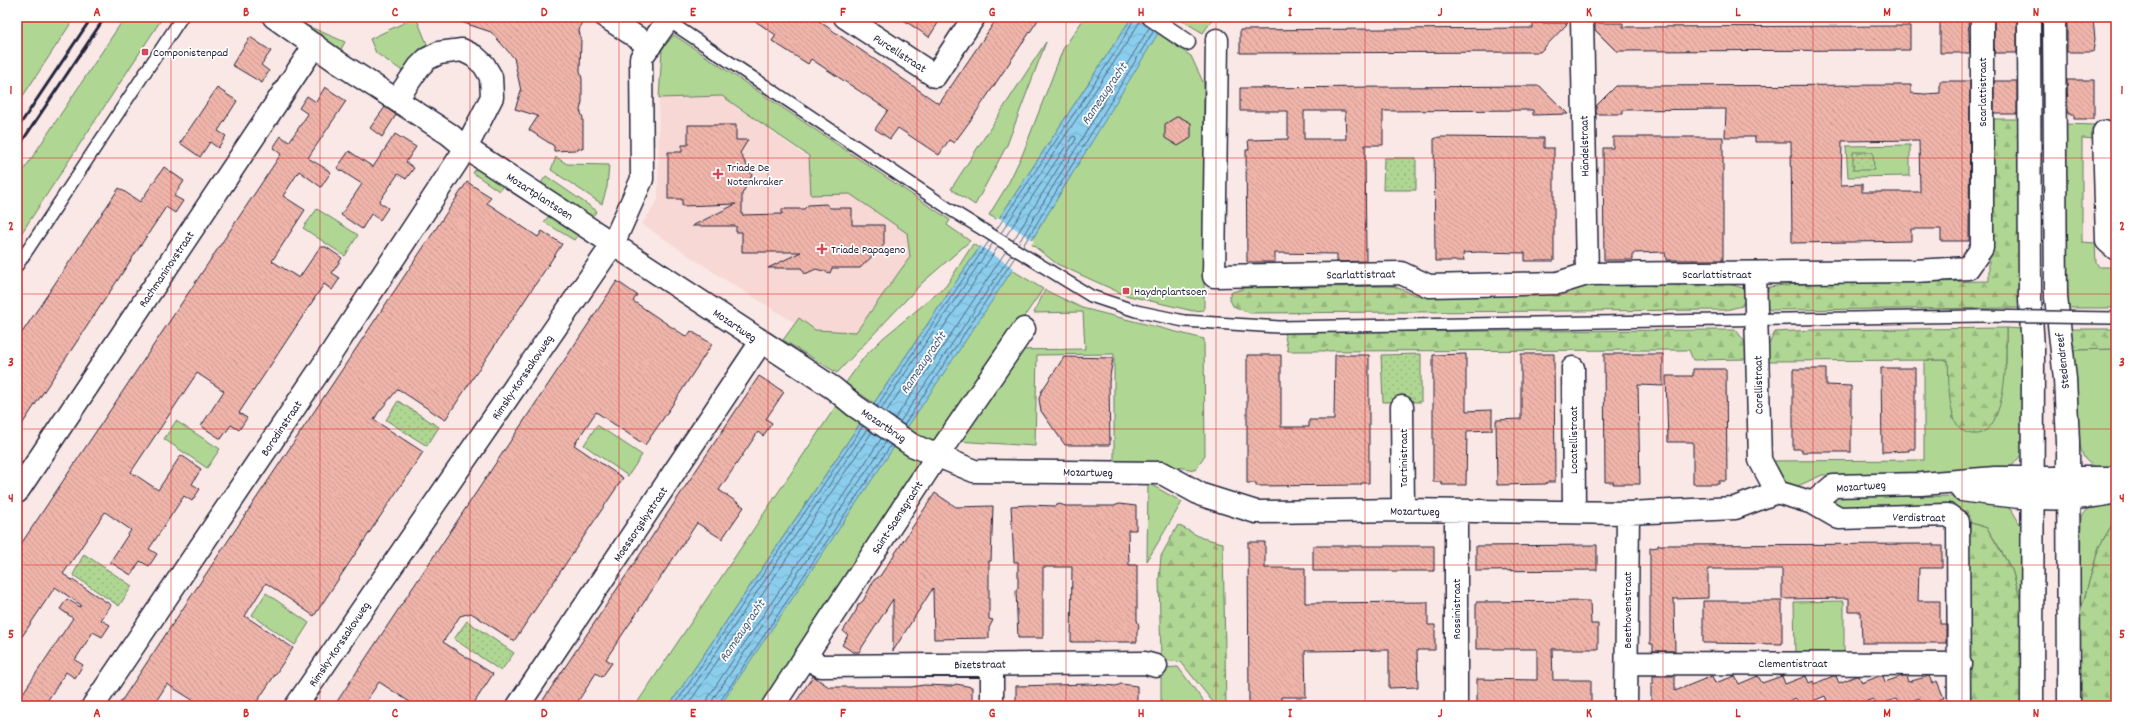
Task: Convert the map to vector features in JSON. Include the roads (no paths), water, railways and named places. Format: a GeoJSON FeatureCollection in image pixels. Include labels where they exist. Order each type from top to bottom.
{"type":"FeatureCollection","features":[{"type":"Feature","properties":{"kind":"street","name":"Mozartplantsoen"},"geometry":{"type":"LineString","coordinates":[[274,17],[449,134],[466,148],[613,244]]}},
{"type":"Feature","properties":{"kind":"street"},"geometry":{"type":"LineString","coordinates":[[606,17],[650,46]]}},
{"type":"Feature","properties":{"kind":"street","name":"Purcellstraat"},"geometry":{"type":"LineString","coordinates":[[845,17],[935,76],[974,17]]}},
{"type":"Feature","properties":{"kind":"street"},"geometry":{"type":"LineString","coordinates":[[1150,17],[1187,42]]}},
{"type":"Feature","properties":{"kind":"street","name":"Händelstraat"},"geometry":{"type":"LineString","coordinates":[[1582,17],[1587,274]]}},
{"type":"Feature","properties":{"kind":"street","name":"Scarlattistraat"},"geometry":{"type":"LineString","coordinates":[[1217,40],[1214,276],[1401,273],[1429,286],[1558,283],[1587,274],[1915,271],[1968,268],[1982,248],[1982,17]]}},
{"type":"Feature","properties":{"kind":"street"},"geometry":{"type":"LineString","coordinates":[[2029,17],[2030,291],[2033,349],[2032,706]]}},
{"type":"Feature","properties":{"kind":"street","name":"Stedendreef"},"geometry":{"type":"LineString","coordinates":[[2054,17],[2056,297],[2065,379],[2069,488],[2070,706]]}},
{"type":"Feature","properties":{"kind":"street","name":"Rimsky-Korssakovweg"},"geometry":{"type":"LineString","coordinates":[[296,706],[613,244],[642,179],[641,58],[667,18]]}},
{"type":"Feature","properties":{"kind":"street","name":"Rachmaninovstraat"},"geometry":{"type":"LineString","coordinates":[[17,492],[315,45]]}},
{"type":"Feature","properties":{"kind":"street"},"geometry":{"type":"LineString","coordinates":[[397,99],[419,67],[427,59],[439,53],[462,50],[474,56],[484,65],[491,77],[492,97],[466,148]]}},
{"type":"Feature","properties":{"kind":"street"},"geometry":{"type":"LineString","coordinates":[[2104,132],[2107,242],[2116,249]]}},
{"type":"Feature","properties":{"kind":"street","name":"Borodinstraat"},"geometry":{"type":"LineString","coordinates":[[93,706],[332,352],[466,148]]}},
{"type":"Feature","properties":{"kind":"street","name":"Mozartweg"},"geometry":{"type":"LineString","coordinates":[[613,244],[833,388],[855,406]]}},
{"type":"Feature","properties":{"kind":"street","name":"Corellistraat"},"geometry":{"type":"LineString","coordinates":[[1756,273],[1760,460],[1777,492]]}},
{"type":"Feature","properties":{"kind":"street","name":"Saint-Saensgracht"},"geometry":{"type":"LineString","coordinates":[[773,706],[937,456],[1024,329]]}},
{"type":"Feature","properties":{"kind":"street","name":"Moessorgskystraat"},"geometry":{"type":"LineString","coordinates":[[518,706],[761,342]]}},
{"type":"Feature","properties":{"kind":"street","name":"Locatellistraat"},"geometry":{"type":"LineString","coordinates":[[1573,368],[1574,512]]}},
{"type":"Feature","properties":{"kind":"street","name":"Mozartbrug"},"geometry":{"type":"LineString","coordinates":[[855,406],[912,445]]}},
{"type":"Feature","properties":{"kind":"street","name":"Tartinistraat"},"geometry":{"type":"LineString","coordinates":[[1402,407],[1403,510]]}},
{"type":"Feature","properties":{"kind":"street","name":"Mozartweg"},"geometry":{"type":"LineString","coordinates":[[912,445],[974,471],[1162,473],[1202,495],[1256,512],[1403,510],[1456,512],[1628,513],[1735,508],[1777,492]]}},
{"type":"Feature","properties":{"kind":"street"},"geometry":{"type":"LineString","coordinates":[[2069,488],[2116,478]]}},
{"type":"Feature","properties":{"kind":"street","name":"Mozartweg"},"geometry":{"type":"LineString","coordinates":[[1813,503],[1833,486],[1921,484],[1998,495],[2033,487],[2069,488]]}},
{"type":"Feature","properties":{"kind":"street"},"geometry":{"type":"LineString","coordinates":[[2069,488],[2116,492]]}},
{"type":"Feature","properties":{"kind":"street"},"geometry":{"type":"LineString","coordinates":[[1777,492],[1813,503]]}},
{"type":"Feature","properties":{"kind":"street","name":"Verdistraat"},"geometry":{"type":"LineString","coordinates":[[1813,503],[1839,518],[1948,515],[1958,522],[1960,664]]}},
{"type":"Feature","properties":{"kind":"street","name":"Rossinistraat"},"geometry":{"type":"LineString","coordinates":[[1456,512],[1456,706]]}},
{"type":"Feature","properties":{"kind":"street","name":"Beethovenstraat"},"geometry":{"type":"LineString","coordinates":[[1626,706],[1628,513]]}},
{"type":"Feature","properties":{"kind":"street","name":"Bizetstraat"},"geometry":{"type":"LineString","coordinates":[[805,656],[822,666],[1145,663],[1156,666]]}},
{"type":"Feature","properties":{"kind":"street","name":"Clementistraat"},"geometry":{"type":"LineString","coordinates":[[1627,662],[1960,664]]}},
{"type":"Feature","properties":{"kind":"street"},"geometry":{"type":"LineString","coordinates":[[992,664],[992,706]]}},
{"type":"Feature","properties":{"kind":"street"},"geometry":{"type":"LineString","coordinates":[[1959,706],[1960,664]]}},
{"type":"Feature","properties":{"kind":"lane"},"geometry":{"type":"LineString","coordinates":[[17,266],[182,17]]}},
{"type":"Feature","properties":{"kind":"lane"},"geometry":{"type":"LineString","coordinates":[[667,18],[951,210],[1046,270],[1091,296],[1136,311],[1184,321],[1212,324],[1278,327],[1981,316],[2115,318]]}},
{"type":"Feature","properties":{"kind":"water","name":"Rameaugracht"},"geometry":{"type":"Polygon","coordinates":[[[1132,17],[1168,17],[1030,243],[720,706],[669,706],[998,220],[1132,17]]]}},
{"type":"Feature","properties":{"kind":"railway"},"geometry":{"type":"LineString","coordinates":[[17,129],[92,17]]}},
{"type":"Feature","properties":{"kind":"railway"},"geometry":{"type":"LineString","coordinates":[[17,149],[105,17]]}},
{"type":"Feature","properties":{"kind":"place","name":"Componistenpad"},"geometry":{"type":"Point","coordinates":[145,52]}},
{"type":"Feature","properties":{"kind":"place","name":"Triade De Notenkraker"},"geometry":{"type":"Point","coordinates":[718,174]}},
{"type":"Feature","properties":{"kind":"place","name":"Triade Papageno"},"geometry":{"type":"Point","coordinates":[822,249]}},
{"type":"Feature","properties":{"kind":"place","name":"Haydnplantsoen"},"geometry":{"type":"Point","coordinates":[1126,291]}}]}
